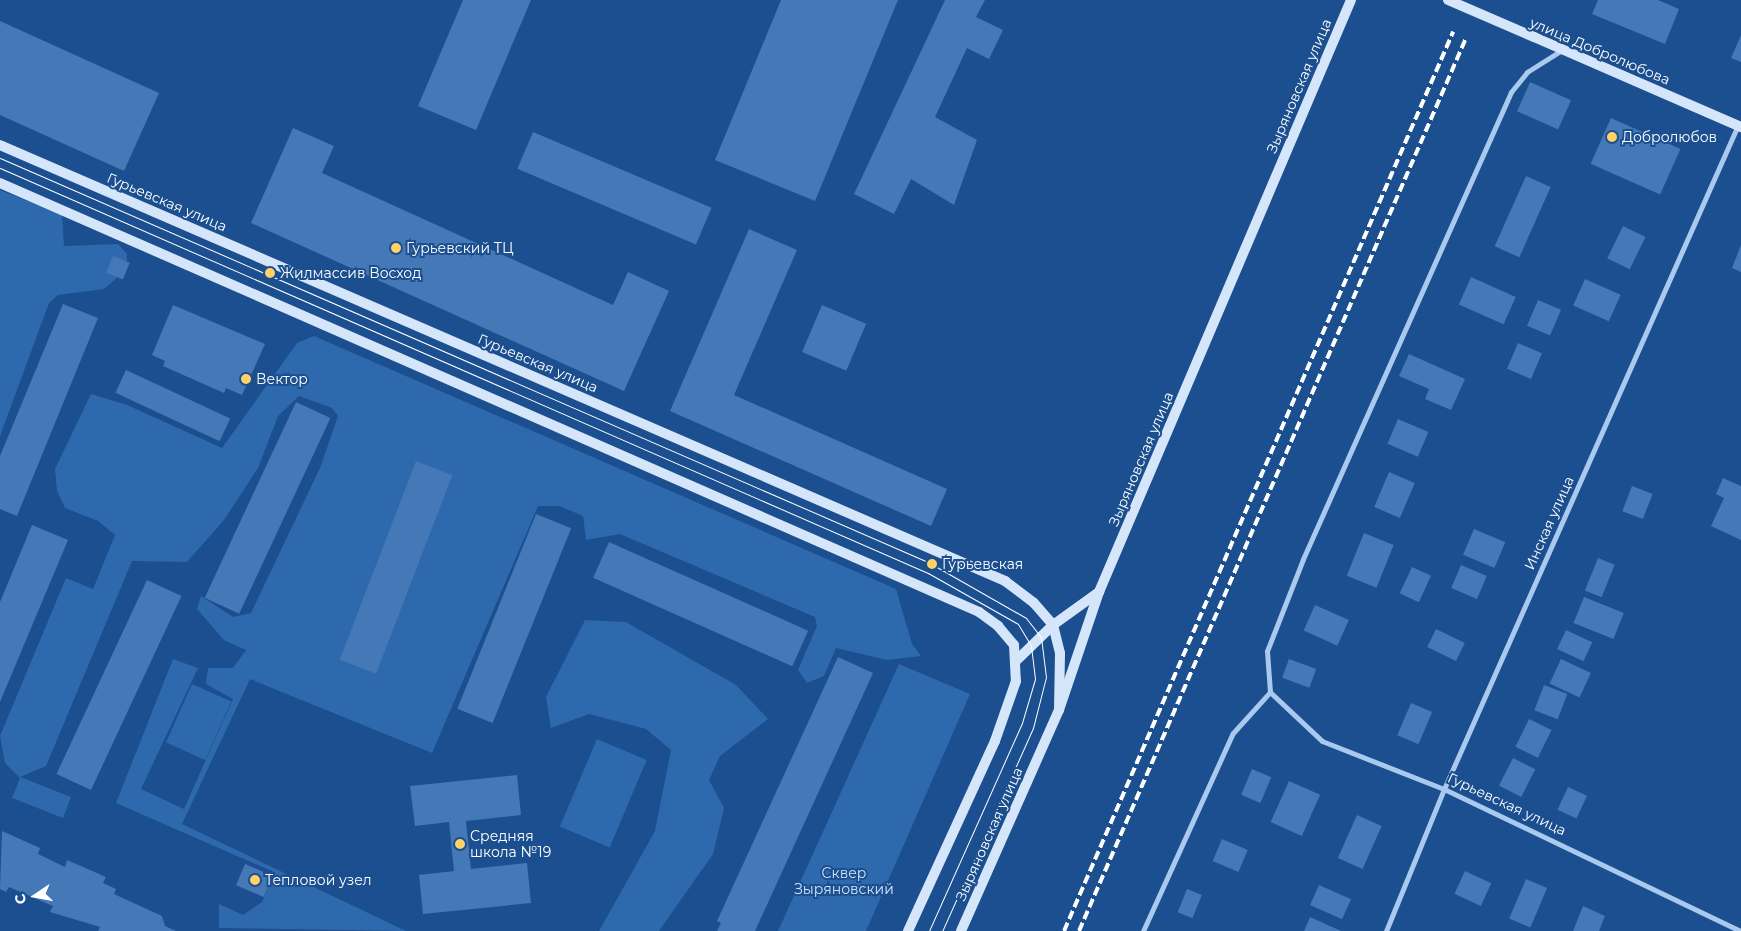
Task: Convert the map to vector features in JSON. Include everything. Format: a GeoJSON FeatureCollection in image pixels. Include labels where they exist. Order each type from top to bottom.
{"type":"FeatureCollection","features":[{"type":"Feature","properties":{"kind":"street","name":"Зыряновская улица"},"geometry":{"type":"LineString","coordinates":[[962,931],[1060,710],[1099,592],[1351,0]]}},
{"type":"Feature","properties":{"kind":"street","name":"улица Добролюбова"},"geometry":{"type":"LineString","coordinates":[[1448,0],[1739,126]]}},
{"type":"Feature","properties":{"kind":"street"},"geometry":{"type":"LineString","coordinates":[[1143,931],[1233,733],[1270,692],[1267,651],[1303,559],[1511,92],[1527,72],[1562,50]]}},
{"type":"Feature","properties":{"kind":"street","name":"Инская улица"},"geometry":{"type":"LineString","coordinates":[[1386,931],[1444,789],[1739,126]]}},
{"type":"Feature","properties":{"kind":"street","name":"Гурьевская улица"},"geometry":{"type":"LineString","coordinates":[[0,145],[991,575],[1034,602],[1053,625]]}},
{"type":"Feature","properties":{"kind":"street"},"geometry":{"type":"LineString","coordinates":[[0,183],[979,612],[1006,634],[1017,660],[1016,680],[995,741],[908,931]]}},
{"type":"Feature","properties":{"kind":"street"},"geometry":{"type":"LineString","coordinates":[[1017,660],[1053,625],[1099,592]]}},
{"type":"Feature","properties":{"kind":"street"},"geometry":{"type":"LineString","coordinates":[[1053,625],[1060,654],[1060,710]]}},
{"type":"Feature","properties":{"kind":"street","name":"Гурьевская улица"},"geometry":{"type":"LineString","coordinates":[[1270,692],[1322,740],[1444,789],[1741,930]]}},
{"type":"Feature","properties":{"kind":"green space"},"geometry":{"type":"Polygon","coordinates":[[[0,190],[62,215],[64,246],[118,244],[127,254],[127,269],[104,289],[58,295],[49,303],[0,436],[0,190]]]}},
{"type":"Feature","properties":{"kind":"green space"},"geometry":{"type":"Polygon","coordinates":[[[314,336],[896,589],[912,644],[921,656],[887,660],[836,648],[824,676],[807,683],[798,670],[817,626],[815,617],[620,534],[586,540],[583,516],[559,506],[538,506],[432,753],[250,679],[182,824],[406,931],[219,928],[219,904],[243,915],[262,902],[274,872],[116,803],[173,659],[198,668],[141,789],[184,809],[233,699],[206,684],[208,668],[233,668],[246,650],[224,640],[197,609],[201,596],[233,617],[251,613],[320,468],[338,416],[332,408],[299,396],[278,416],[258,468],[224,520],[187,562],[132,561],[46,766],[20,777],[71,797],[63,818],[12,798],[20,778],[5,763],[0,736],[66,578],[93,589],[115,535],[98,521],[65,508],[57,491],[55,469],[91,394],[127,405],[222,448],[297,343],[314,336]]]}},
{"type":"Feature","properties":{"kind":"green space"},"geometry":{"type":"Polygon","coordinates":[[[585,620],[626,622],[736,685],[768,719],[720,756],[709,780],[724,808],[713,854],[659,931],[599,931],[655,831],[671,750],[646,729],[589,714],[551,728],[546,697],[585,620]]]}},
{"type":"Feature","properties":{"kind":"green space","name":"Cквер Зыряновский"},"geometry":{"type":"Polygon","coordinates":[[[899,664],[970,694],[866,931],[778,931],[899,664]]]}},
{"type":"Feature","properties":{"kind":"green space"},"geometry":{"type":"Polygon","coordinates":[[[192,684],[231,701],[205,760],[166,742],[192,684]]]}},
{"type":"Feature","properties":{"kind":"green space"},"geometry":{"type":"Polygon","coordinates":[[[597,739],[647,760],[610,848],[560,826],[597,739]]]}},
{"type":"Feature","properties":{"kind":"building"},"geometry":{"type":"Polygon","coordinates":[[[463,0],[531,0],[476,130],[418,106],[463,0]]]}},
{"type":"Feature","properties":{"kind":"building"},"geometry":{"type":"Polygon","coordinates":[[[781,0],[898,0],[815,201],[715,160],[781,0]]]}},
{"type":"Feature","properties":{"kind":"building"},"geometry":{"type":"Polygon","coordinates":[[[945,0],[985,0],[976,17],[1003,30],[989,59],[967,48],[935,117],[977,140],[954,205],[911,179],[894,214],[854,194],[945,0]]]}},
{"type":"Feature","properties":{"kind":"building"},"geometry":{"type":"Polygon","coordinates":[[[1598,0],[1658,0],[1679,9],[1665,44],[1592,14],[1598,0]]]}},
{"type":"Feature","properties":{"kind":"building"},"geometry":{"type":"Polygon","coordinates":[[[0,21],[159,93],[124,171],[0,115],[0,21]]]}},
{"type":"Feature","properties":{"kind":"building"},"geometry":{"type":"Polygon","coordinates":[[[1741,35],[1741,62],[1731,58],[1741,35]]]}},
{"type":"Feature","properties":{"kind":"building"},"geometry":{"type":"Polygon","coordinates":[[[1530,82],[1571,100],[1558,130],[1517,111],[1530,82]]]}},
{"type":"Feature","properties":{"kind":"building"},"geometry":{"type":"Polygon","coordinates":[[[1611,118],[1680,149],[1660,195],[1591,164],[1611,118]]]}},
{"type":"Feature","properties":{"kind":"building","name":"Гурьевский ТЦ"},"geometry":{"type":"Polygon","coordinates":[[[293,128],[334,146],[322,173],[613,305],[628,272],[669,291],[624,391],[251,223],[293,128]]]}},
{"type":"Feature","properties":{"kind":"building"},"geometry":{"type":"Polygon","coordinates":[[[533,132],[712,208],[696,245],[517,169],[533,132]]]}},
{"type":"Feature","properties":{"kind":"building"},"geometry":{"type":"Polygon","coordinates":[[[1526,176],[1551,187],[1519,257],[1495,246],[1526,176]]]}},
{"type":"Feature","properties":{"kind":"building"},"geometry":{"type":"Polygon","coordinates":[[[1623,226],[1645,237],[1630,269],[1607,258],[1623,226]]]}},
{"type":"Feature","properties":{"kind":"building"},"geometry":{"type":"Polygon","coordinates":[[[749,229],[797,250],[734,395],[947,489],[931,526],[670,411],[749,229]]]}},
{"type":"Feature","properties":{"kind":"building"},"geometry":{"type":"Polygon","coordinates":[[[1741,245],[1741,272],[1732,268],[1741,245]]]}},
{"type":"Feature","properties":{"kind":"building"},"geometry":{"type":"Polygon","coordinates":[[[113,256],[130,263],[123,279],[106,273],[113,256]]]}},
{"type":"Feature","properties":{"kind":"building"},"geometry":{"type":"Polygon","coordinates":[[[1471,277],[1516,297],[1504,324],[1459,304],[1471,277]]]}},
{"type":"Feature","properties":{"kind":"building"},"geometry":{"type":"Polygon","coordinates":[[[1585,279],[1621,295],[1609,321],[1573,305],[1585,279]]]}},
{"type":"Feature","properties":{"kind":"building"},"geometry":{"type":"Polygon","coordinates":[[[1538,300],[1561,310],[1550,336],[1527,326],[1538,300]]]}},
{"type":"Feature","properties":{"kind":"building"},"geometry":{"type":"Polygon","coordinates":[[[63,304],[98,318],[17,516],[0,509],[0,456],[63,304]]]}},
{"type":"Feature","properties":{"kind":"building"},"geometry":{"type":"Polygon","coordinates":[[[173,305],[265,344],[242,395],[226,388],[224,393],[163,366],[165,361],[152,355],[173,305]]]}},
{"type":"Feature","properties":{"kind":"building"},"geometry":{"type":"Polygon","coordinates":[[[822,305],[866,324],[846,371],[802,352],[822,305]]]}},
{"type":"Feature","properties":{"kind":"building"},"geometry":{"type":"Polygon","coordinates":[[[1518,343],[1542,353],[1531,379],[1507,369],[1518,343]]]}},
{"type":"Feature","properties":{"kind":"building"},"geometry":{"type":"Polygon","coordinates":[[[1409,354],[1465,379],[1451,410],[1425,399],[1429,389],[1399,376],[1409,354]]]}},
{"type":"Feature","properties":{"kind":"building"},"geometry":{"type":"Polygon","coordinates":[[[126,370],[230,419],[220,441],[115,393],[126,370]]]}},
{"type":"Feature","properties":{"kind":"building"},"geometry":{"type":"Polygon","coordinates":[[[296,402],[330,418],[239,614],[205,598],[296,402]]]}},
{"type":"Feature","properties":{"kind":"building"},"geometry":{"type":"Polygon","coordinates":[[[1398,419],[1428,432],[1418,457],[1387,444],[1398,419]]]}},
{"type":"Feature","properties":{"kind":"building"},"geometry":{"type":"Polygon","coordinates":[[[416,461],[452,475],[376,674],[340,660],[416,461]]]}},
{"type":"Feature","properties":{"kind":"building"},"geometry":{"type":"Polygon","coordinates":[[[1389,472],[1415,483],[1400,518],[1374,507],[1389,472]]]}},
{"type":"Feature","properties":{"kind":"building"},"geometry":{"type":"Polygon","coordinates":[[[1723,478],[1741,486],[1741,540],[1711,526],[1724,498],[1716,494],[1723,478]]]}},
{"type":"Feature","properties":{"kind":"building"},"geometry":{"type":"Polygon","coordinates":[[[1632,486],[1653,494],[1643,519],[1622,511],[1632,486]]]}},
{"type":"Feature","properties":{"kind":"building"},"geometry":{"type":"Polygon","coordinates":[[[536,514],[571,528],[493,723],[457,709],[536,514]]]}},
{"type":"Feature","properties":{"kind":"building"},"geometry":{"type":"Polygon","coordinates":[[[32,525],[68,540],[0,702],[0,602],[32,525]]]}},
{"type":"Feature","properties":{"kind":"building"},"geometry":{"type":"Polygon","coordinates":[[[1474,529],[1505,542],[1494,568],[1463,555],[1474,529]]]}},
{"type":"Feature","properties":{"kind":"building"},"geometry":{"type":"Polygon","coordinates":[[[1364,533],[1394,545],[1376,588],[1347,576],[1364,533]]]}},
{"type":"Feature","properties":{"kind":"building"},"geometry":{"type":"Polygon","coordinates":[[[609,542],[808,631],[792,666],[593,578],[609,542]]]}},
{"type":"Feature","properties":{"kind":"building"},"geometry":{"type":"Polygon","coordinates":[[[1598,558],[1615,565],[1602,597],[1585,590],[1598,558]]]}},
{"type":"Feature","properties":{"kind":"building"},"geometry":{"type":"Polygon","coordinates":[[[1461,565],[1487,576],[1477,599],[1451,588],[1461,565]]]}},
{"type":"Feature","properties":{"kind":"building"},"geometry":{"type":"Polygon","coordinates":[[[1412,567],[1431,576],[1419,602],[1400,593],[1412,567]]]}},
{"type":"Feature","properties":{"kind":"building"},"geometry":{"type":"Polygon","coordinates":[[[147,580],[181,596],[91,790],[57,774],[147,580]]]}},
{"type":"Feature","properties":{"kind":"building"},"geometry":{"type":"Polygon","coordinates":[[[1584,597],[1624,613],[1613,639],[1574,623],[1584,597]]]}},
{"type":"Feature","properties":{"kind":"building"},"geometry":{"type":"Polygon","coordinates":[[[1315,605],[1349,620],[1337,646],[1304,631],[1315,605]]]}},
{"type":"Feature","properties":{"kind":"building"},"geometry":{"type":"Polygon","coordinates":[[[1436,629],[1465,643],[1456,661],[1427,647],[1436,629]]]}},
{"type":"Feature","properties":{"kind":"building"},"geometry":{"type":"Polygon","coordinates":[[[1566,630],[1592,642],[1583,661],[1557,649],[1566,630]]]}},
{"type":"Feature","properties":{"kind":"building"},"geometry":{"type":"Polygon","coordinates":[[[838,657],[873,673],[755,931],[717,931],[721,923],[717,921],[838,657]]]}},
{"type":"Feature","properties":{"kind":"building"},"geometry":{"type":"Polygon","coordinates":[[[1289,659],[1316,669],[1309,688],[1282,678],[1289,659]]]}},
{"type":"Feature","properties":{"kind":"building"},"geometry":{"type":"Polygon","coordinates":[[[1561,659],[1591,673],[1579,697],[1550,683],[1561,659]]]}},
{"type":"Feature","properties":{"kind":"building"},"geometry":{"type":"Polygon","coordinates":[[[1544,685],[1567,694],[1558,719],[1534,710],[1544,685]]]}},
{"type":"Feature","properties":{"kind":"building"},"geometry":{"type":"Polygon","coordinates":[[[1411,703],[1432,712],[1418,744],[1397,735],[1411,703]]]}},
{"type":"Feature","properties":{"kind":"building"},"geometry":{"type":"Polygon","coordinates":[[[1529,719],[1551,730],[1538,758],[1515,747],[1529,719]]]}},
{"type":"Feature","properties":{"kind":"building"},"geometry":{"type":"Polygon","coordinates":[[[1513,758],[1535,769],[1521,797],[1499,786],[1513,758]]]}},
{"type":"Feature","properties":{"kind":"building"},"geometry":{"type":"Polygon","coordinates":[[[1252,769],[1271,777],[1260,803],[1241,795],[1252,769]]]}},
{"type":"Feature","properties":{"kind":"building","name":"Средняя школа №19"},"geometry":{"type":"Polygon","coordinates":[[[517,775],[521,815],[466,821],[471,869],[527,863],[531,903],[423,914],[419,875],[454,871],[449,822],[415,826],[410,786],[517,775]]]}},
{"type":"Feature","properties":{"kind":"building"},"geometry":{"type":"Polygon","coordinates":[[[1289,781],[1320,795],[1302,836],[1271,822],[1289,781]]]}},
{"type":"Feature","properties":{"kind":"building"},"geometry":{"type":"Polygon","coordinates":[[[1568,787],[1587,796],[1576,819],[1557,810],[1568,787]]]}},
{"type":"Feature","properties":{"kind":"building"},"geometry":{"type":"Polygon","coordinates":[[[1357,815],[1382,826],[1363,869],[1338,858],[1357,815]]]}},
{"type":"Feature","properties":{"kind":"building"},"geometry":{"type":"Polygon","coordinates":[[[2,831],[40,848],[38,854],[65,867],[67,860],[106,877],[103,883],[116,889],[114,894],[162,916],[165,926],[176,931],[98,931],[100,927],[50,912],[53,906],[9,887],[6,892],[0,889],[2,831]]]}},
{"type":"Feature","properties":{"kind":"building"},"geometry":{"type":"Polygon","coordinates":[[[1222,839],[1248,850],[1238,872],[1213,861],[1222,839]]]}},
{"type":"Feature","properties":{"kind":"building","name":"Тепловой узел"},"geometry":{"type":"Polygon","coordinates":[[[245,864],[273,876],[264,897],[236,885],[245,864]]]}},
{"type":"Feature","properties":{"kind":"building"},"geometry":{"type":"Polygon","coordinates":[[[1465,871],[1491,883],[1481,906],[1454,894],[1465,871]]]}},
{"type":"Feature","properties":{"kind":"building"},"geometry":{"type":"Polygon","coordinates":[[[1526,879],[1547,888],[1530,928],[1509,919],[1526,879]]]}},
{"type":"Feature","properties":{"kind":"building"},"geometry":{"type":"Polygon","coordinates":[[[1319,885],[1351,899],[1342,919],[1310,905],[1319,885]]]}},
{"type":"Feature","properties":{"kind":"building"},"geometry":{"type":"Polygon","coordinates":[[[1187,889],[1202,895],[1192,918],[1178,912],[1187,889]]]}},
{"type":"Feature","properties":{"kind":"building"},"geometry":{"type":"Polygon","coordinates":[[[1583,906],[1605,916],[1599,931],[1573,931],[1583,906]]]}},
{"type":"Feature","properties":{"kind":"building"},"geometry":{"type":"Polygon","coordinates":[[[1310,917],[1341,931],[1304,931],[1310,917]]]}},
{"type":"Feature","properties":{"kind":"tram line"},"geometry":{"type":"LineString","coordinates":[[0,158],[928,562],[1026,618],[1041,637],[1046,677],[1033,728],[942,931]]}},
{"type":"Feature","properties":{"kind":"tram line"},"geometry":{"type":"LineString","coordinates":[[0,168],[928,573],[1018,624],[1031,646],[1035,679],[1022,723],[929,931]]}},
{"type":"Feature","properties":{"kind":"railway"},"geometry":{"type":"LineString","coordinates":[[1064,931],[1453,32]]}},
{"type":"Feature","properties":{"kind":"railway"},"geometry":{"type":"LineString","coordinates":[[1079,931],[1466,38]]}},
{"type":"Feature","properties":{"kind":"place","name":"Добролюбов"},"geometry":{"type":"Point","coordinates":[1612,137]}},
{"type":"Feature","properties":{"kind":"place","name":"Гурьевский ТЦ"},"geometry":{"type":"Point","coordinates":[396,248]}},
{"type":"Feature","properties":{"kind":"place","name":"Жилмассив Восход"},"geometry":{"type":"Point","coordinates":[270,273]}},
{"type":"Feature","properties":{"kind":"place","name":"Вектор"},"geometry":{"type":"Point","coordinates":[246,379]}},
{"type":"Feature","properties":{"kind":"place","name":"Гурьевская"},"geometry":{"type":"Point","coordinates":[932,564]}},
{"type":"Feature","properties":{"kind":"place","name":"Средняя школа №19"},"geometry":{"type":"Point","coordinates":[460,844]}},
{"type":"Feature","properties":{"kind":"place","name":"Тепловой узел"},"geometry":{"type":"Point","coordinates":[255,880]}}]}
